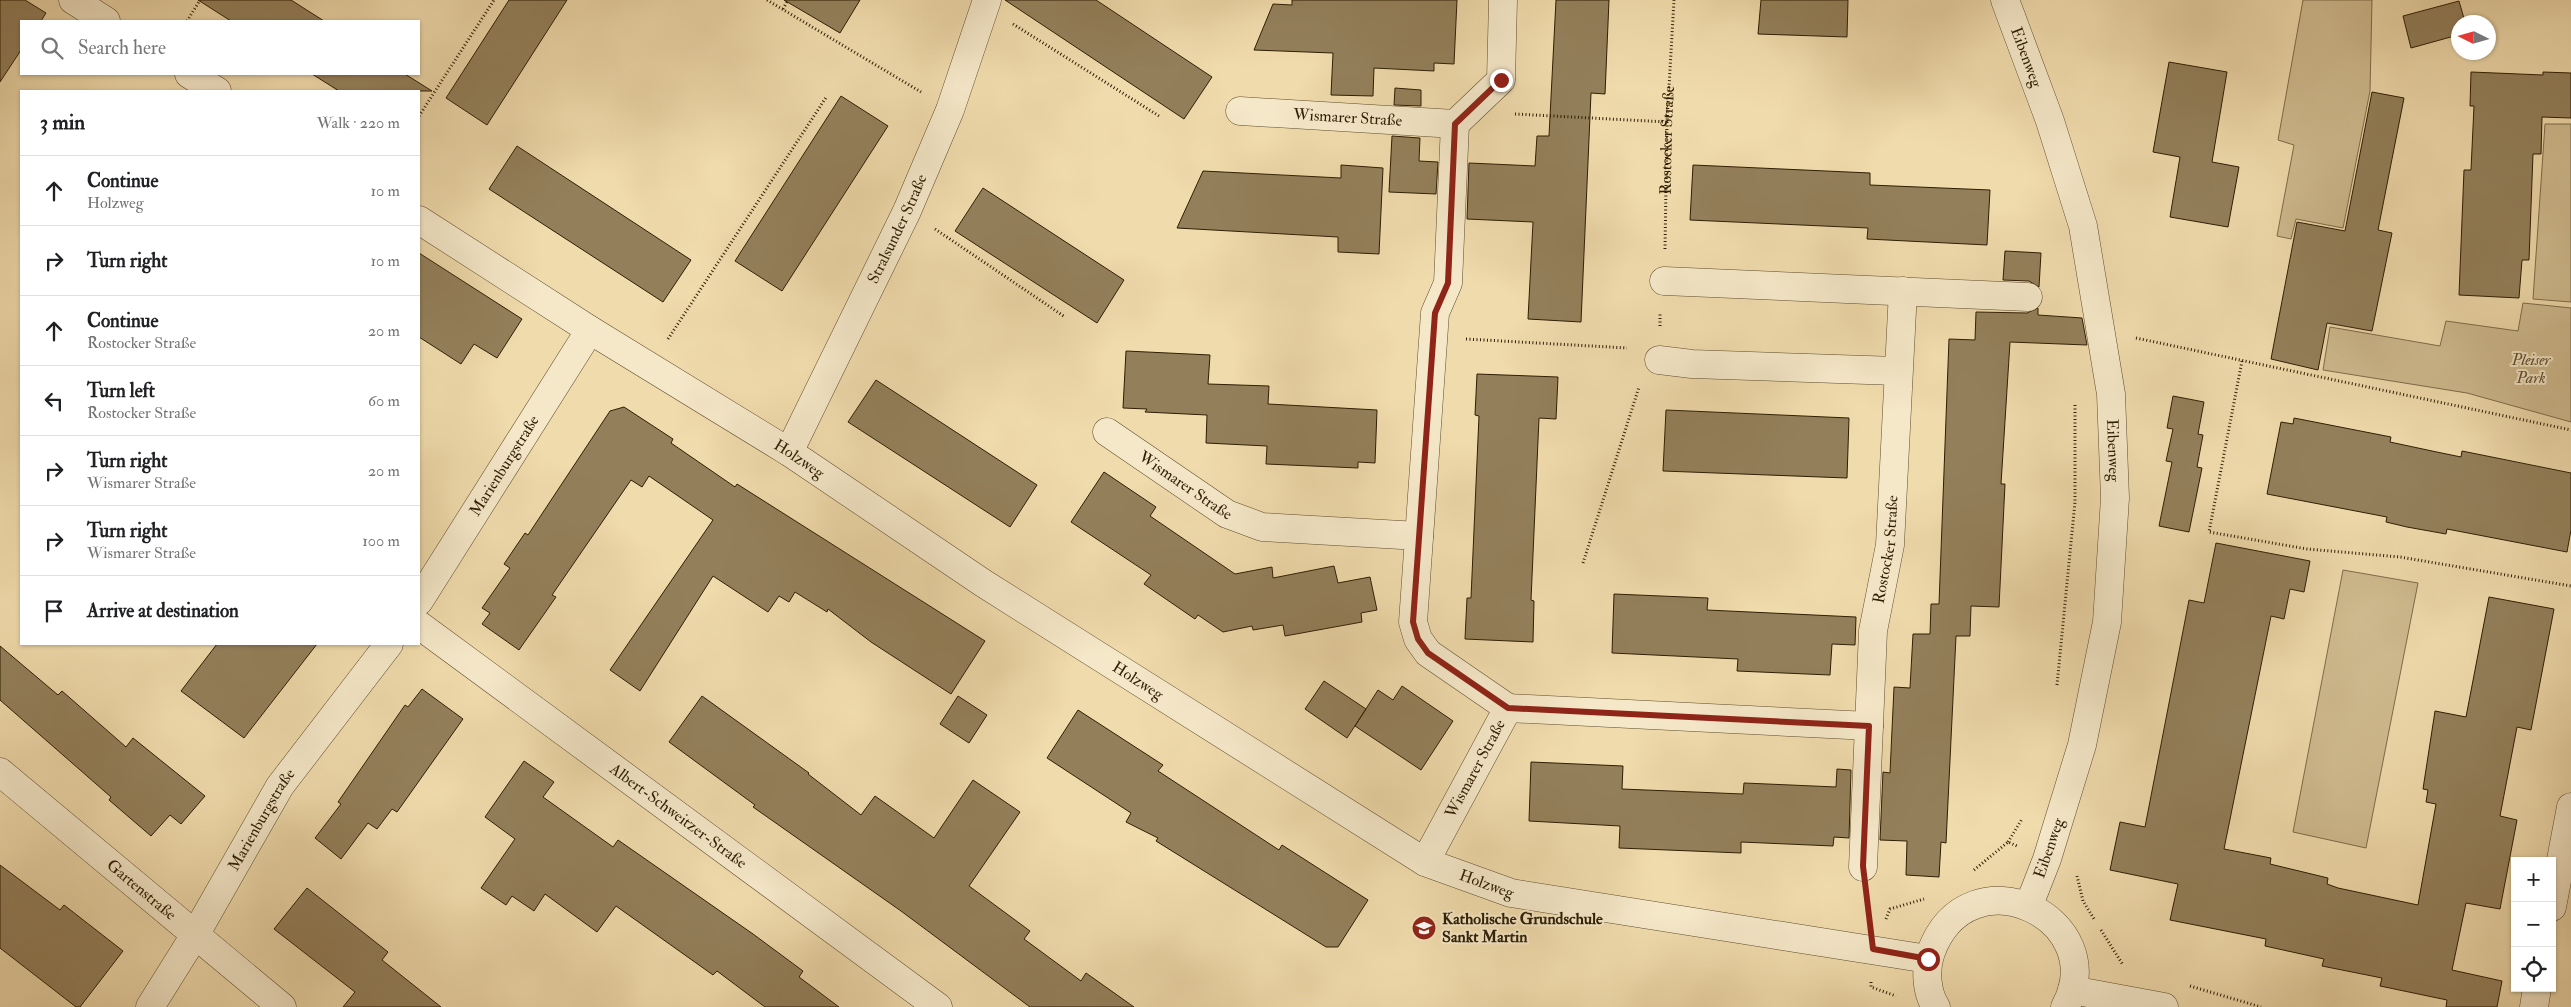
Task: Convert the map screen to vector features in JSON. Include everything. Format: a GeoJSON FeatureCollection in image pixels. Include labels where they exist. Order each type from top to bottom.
{"type":"FeatureCollection","features":[{"type":"Feature","properties":{"kind":"street"},"geometry":{"type":"LineString","coordinates":[[73,0],[104,20]]}},
{"type":"Feature","properties":{"kind":"street"},"geometry":{"type":"LineString","coordinates":[[1455,124],[1501,80],[1503,0]]}},
{"type":"Feature","properties":{"kind":"street","name":"Eibenweg"},"geometry":{"type":"LineString","coordinates":[[2005,0],[2050,121],[2083,226],[2102,330],[2111,394],[2115,498],[2107,622],[2082,744],[2047,859],[2029,905]]}},
{"type":"Feature","properties":{"kind":"street","name":"Stralsunder Straße"},"geometry":{"type":"LineString","coordinates":[[789,452],[907,211],[950,110],[986,3]]}},
{"type":"Feature","properties":{"kind":"street"},"geometry":{"type":"LineString","coordinates":[[191,75],[215,90]]}},
{"type":"Feature","properties":{"kind":"street","name":"Wismarer Straße"},"geometry":{"type":"LineString","coordinates":[[1240,112],[1455,124],[1448,283],[1435,313],[1413,622],[1418,639],[1428,653],[1508,708],[1425,862]]}},
{"type":"Feature","properties":{"kind":"street","name":"Holzweg"},"geometry":{"type":"LineString","coordinates":[[420,221],[590,330],[789,452],[983,583],[1425,862],[1511,893],[1928,959]]}},
{"type":"Feature","properties":{"kind":"street"},"geometry":{"type":"LineString","coordinates":[[1664,281],[2028,297]]}},
{"type":"Feature","properties":{"kind":"street","name":"Rostocker Straße"},"geometry":{"type":"LineString","coordinates":[[1863,866],[1873,631],[1890,545],[1902,291]]}},
{"type":"Feature","properties":{"kind":"street","name":"Marienburgstraße"},"geometry":{"type":"LineString","coordinates":[[420,599],[590,330]]}},
{"type":"Feature","properties":{"kind":"street"},"geometry":{"type":"LineString","coordinates":[[1659,360],[1692,364],[1897,371]]}},
{"type":"Feature","properties":{"kind":"street","name":"Wismarer Straße"},"geometry":{"type":"LineString","coordinates":[[1107,432],[1227,514],[1262,527],[1419,536]]}},
{"type":"Feature","properties":{"kind":"street","name":"Albert-Schweitzer-Straße"},"geometry":{"type":"LineString","coordinates":[[420,626],[938,1007]]}},
{"type":"Feature","properties":{"kind":"street","name":"Marienburgstraße"},"geometry":{"type":"LineString","coordinates":[[150,1007],[195,935],[280,786],[387,645]]}},
{"type":"Feature","properties":{"kind":"street"},"geometry":{"type":"LineString","coordinates":[[1508,708],[1869,726]]}},
{"type":"Feature","properties":{"kind":"street","name":"Gartenstraße"},"geometry":{"type":"LineString","coordinates":[[0,772],[282,1007]]}},
{"type":"Feature","properties":{"kind":"street"},"geometry":{"type":"LineString","coordinates":[[2553,902],[2571,807]]}},
{"type":"Feature","properties":{"kind":"street"},"geometry":{"type":"LineString","coordinates":[[1936,1007],[1928,982],[1928,959],[1936,939],[1949,922],[1966,909],[1986,901],[2008,900],[2029,905],[2043,913],[2055,924],[2066,940],[2072,958],[2069,998],[2164,1007]]}},
{"type":"Feature","properties":{"kind":"street"},"geometry":{"type":"LineString","coordinates":[[2534,1007],[2536,992]]}},
{"type":"Feature","properties":{"kind":"path"},"geometry":{"type":"LineString","coordinates":[[188,20],[200,0]]}},
{"type":"Feature","properties":{"kind":"path"},"geometry":{"type":"LineString","coordinates":[[420,114],[494,0]]}},
{"type":"Feature","properties":{"kind":"path"},"geometry":{"type":"LineString","coordinates":[[767,0],[950,110]]}},
{"type":"Feature","properties":{"kind":"path"},"geometry":{"type":"LineString","coordinates":[[782,9],[788,0]]}},
{"type":"Feature","properties":{"kind":"path","name":"Rostocker Straße"},"geometry":{"type":"LineString","coordinates":[[1659,360],[1660,312],[1664,281],[1667,122],[1674,0]]}},
{"type":"Feature","properties":{"kind":"path"},"geometry":{"type":"LineString","coordinates":[[986,3],[1159,116]]}},
{"type":"Feature","properties":{"kind":"path"},"geometry":{"type":"LineString","coordinates":[[650,366],[826,96]]}},
{"type":"Feature","properties":{"kind":"path"},"geometry":{"type":"LineString","coordinates":[[1508,116],[1667,122]]}},
{"type":"Feature","properties":{"kind":"path"},"geometry":{"type":"LineString","coordinates":[[907,211],[1064,317]]}},
{"type":"Feature","properties":{"kind":"path"},"geometry":{"type":"LineString","coordinates":[[2102,330],[2242,362],[2571,430]]}},
{"type":"Feature","properties":{"kind":"path"},"geometry":{"type":"LineString","coordinates":[[1433,337],[1631,348],[1659,360]]}},
{"type":"Feature","properties":{"kind":"path"},"geometry":{"type":"LineString","coordinates":[[1583,563],[1644,370],[1659,360]]}},
{"type":"Feature","properties":{"kind":"path"},"geometry":{"type":"LineString","coordinates":[[2242,362],[2209,532],[2306,549],[2400,557],[2571,586]]}},
{"type":"Feature","properties":{"kind":"path"},"geometry":{"type":"LineString","coordinates":[[2057,687],[2075,502],[2075,400]]}},
{"type":"Feature","properties":{"kind":"path"},"geometry":{"type":"LineString","coordinates":[[1863,866],[1873,949]]}},
{"type":"Feature","properties":{"kind":"green space"},"geometry":{"type":"Polygon","coordinates":[[[2303,0],[2372,0],[2370,91],[2343,228],[2296,219],[2291,239],[2277,236],[2294,145],[2278,140],[2303,0]]]}},
{"type":"Feature","properties":{"kind":"green space"},"geometry":{"type":"Polygon","coordinates":[[[2545,124],[2571,124],[2571,302],[2533,299],[2545,124]]]}},
{"type":"Feature","properties":{"kind":"green space","name":"Pleiser Park"},"geometry":{"type":"Polygon","coordinates":[[[2523,303],[2571,308],[2571,422],[2467,393],[2323,370],[2330,327],[2440,346],[2446,321],[2518,331],[2523,303]]]}},
{"type":"Feature","properties":{"kind":"green space"},"geometry":{"type":"Polygon","coordinates":[[[2343,570],[2418,583],[2366,848],[2293,832],[2343,570]]]}},
{"type":"Feature","properties":{"kind":"building"},"geometry":{"type":"Polygon","coordinates":[[[0,0],[25,0],[46,13],[42,20],[20,20],[20,52],[0,82],[0,0]]]}},
{"type":"Feature","properties":{"kind":"building"},"geometry":{"type":"Polygon","coordinates":[[[198,0],[291,0],[322,20],[229,20],[198,0]]]}},
{"type":"Feature","properties":{"kind":"building"},"geometry":{"type":"Polygon","coordinates":[[[509,0],[567,0],[487,125],[446,98],[509,0]]]}},
{"type":"Feature","properties":{"kind":"building"},"geometry":{"type":"Polygon","coordinates":[[[784,0],[860,0],[840,33],[784,0]]]}},
{"type":"Feature","properties":{"kind":"building"},"geometry":{"type":"Polygon","coordinates":[[[1005,0],[1096,0],[1212,77],[1184,119],[1005,0]]]}},
{"type":"Feature","properties":{"kind":"building"},"geometry":{"type":"Polygon","coordinates":[[[1292,0],[1457,0],[1454,64],[1434,63],[1434,71],[1374,68],[1373,96],[1331,95],[1333,53],[1254,50],[1273,4],[1292,5],[1292,0]]]}},
{"type":"Feature","properties":{"kind":"building"},"geometry":{"type":"Polygon","coordinates":[[[1556,0],[1609,0],[1605,94],[1591,93],[1581,322],[1528,319],[1533,222],[1467,219],[1469,163],[1535,166],[1537,136],[1549,136],[1556,0]]]}},
{"type":"Feature","properties":{"kind":"building"},"geometry":{"type":"Polygon","coordinates":[[[1761,0],[1848,0],[1847,37],[1758,34],[1761,0]]]}},
{"type":"Feature","properties":{"kind":"building"},"geometry":{"type":"Polygon","coordinates":[[[2459,1],[2463,15],[2451,15],[2451,37],[2411,48],[2403,16],[2459,1]]]}},
{"type":"Feature","properties":{"kind":"building"},"geometry":{"type":"Polygon","coordinates":[[[2169,62],[2227,72],[2212,162],[2239,167],[2228,227],[2170,217],[2180,157],[2153,152],[2169,62]]]}},
{"type":"Feature","properties":{"kind":"building"},"geometry":{"type":"Polygon","coordinates":[[[2471,72],[2543,75],[2543,72],[2571,73],[2571,118],[2542,117],[2541,154],[2533,154],[2529,260],[2522,260],[2519,298],[2459,295],[2464,170],[2471,170],[2474,106],[2470,106],[2471,72]]]}},
{"type":"Feature","properties":{"kind":"building"},"geometry":{"type":"Polygon","coordinates":[[[314,75],[407,75],[432,91],[420,90],[337,90],[314,75]]]}},
{"type":"Feature","properties":{"kind":"building"},"geometry":{"type":"Polygon","coordinates":[[[1395,88],[1421,90],[1421,106],[1394,105],[1395,88]]]}},
{"type":"Feature","properties":{"kind":"building"},"geometry":{"type":"Polygon","coordinates":[[[2372,92],[2404,98],[2378,230],[2392,233],[2372,331],[2327,323],[2318,370],[2271,359],[2297,222],[2345,231],[2372,92]]]}},
{"type":"Feature","properties":{"kind":"building"},"geometry":{"type":"Polygon","coordinates":[[[841,96],[888,126],[782,291],[735,261],[841,96]]]}},
{"type":"Feature","properties":{"kind":"building"},"geometry":{"type":"Polygon","coordinates":[[[1392,136],[1420,138],[1419,161],[1438,162],[1436,194],[1389,192],[1392,136]]]}},
{"type":"Feature","properties":{"kind":"building"},"geometry":{"type":"Polygon","coordinates":[[[517,146],[691,260],[663,302],[489,189],[517,146]]]}},
{"type":"Feature","properties":{"kind":"building"},"geometry":{"type":"Polygon","coordinates":[[[1341,165],[1383,168],[1379,254],[1338,252],[1338,237],[1177,228],[1203,171],[1341,178],[1341,165]]]}},
{"type":"Feature","properties":{"kind":"building"},"geometry":{"type":"Polygon","coordinates":[[[1693,165],[1870,173],[1870,185],[1990,190],[1987,245],[1867,239],[1868,228],[1690,220],[1693,165]]]}},
{"type":"Feature","properties":{"kind":"building"},"geometry":{"type":"Polygon","coordinates":[[[983,188],[1124,280],[1097,323],[955,231],[983,188]]]}},
{"type":"Feature","properties":{"kind":"building"},"geometry":{"type":"Polygon","coordinates":[[[2005,251],[2041,253],[2039,287],[2029,281],[2003,280],[2005,251]]]}},
{"type":"Feature","properties":{"kind":"building"},"geometry":{"type":"Polygon","coordinates":[[[420,254],[522,319],[497,358],[474,344],[461,364],[420,338],[420,254]]]}},
{"type":"Feature","properties":{"kind":"building"},"geometry":{"type":"Polygon","coordinates":[[[2038,308],[2038,315],[2082,318],[2087,345],[2010,342],[2001,484],[2005,484],[1999,607],[1971,606],[1970,636],[1956,636],[1946,843],[1941,842],[1939,877],[1906,875],[1907,841],[1880,840],[1883,772],[1890,773],[1894,687],[1910,688],[1913,634],[1930,634],[1931,604],[1939,604],[1949,339],[1975,340],[1976,312],[2027,313],[2038,308]]]}},
{"type":"Feature","properties":{"kind":"building"},"geometry":{"type":"Polygon","coordinates":[[[1126,351],[1210,355],[1208,384],[1269,386],[1268,404],[1377,410],[1375,463],[1358,462],[1358,468],[1266,464],[1267,446],[1206,443],[1207,415],[1145,412],[1147,409],[1123,408],[1126,351]]]}},
{"type":"Feature","properties":{"kind":"building"},"geometry":{"type":"Polygon","coordinates":[[[1477,374],[1558,377],[1556,419],[1539,418],[1531,600],[1534,601],[1533,642],[1465,639],[1467,598],[1471,598],[1479,416],[1475,415],[1477,374]]]}},
{"type":"Feature","properties":{"kind":"building"},"geometry":{"type":"Polygon","coordinates":[[[876,380],[1037,485],[1010,527],[848,422],[876,380]]]}},
{"type":"Feature","properties":{"kind":"building"},"geometry":{"type":"Polygon","coordinates":[[[2173,396],[2204,402],[2198,434],[2203,435],[2197,467],[2202,468],[2189,532],[2159,526],[2172,462],[2166,461],[2173,429],[2167,428],[2173,396]]]}},
{"type":"Feature","properties":{"kind":"building"},"geometry":{"type":"Polygon","coordinates":[[[624,407],[673,439],[671,443],[735,487],[737,484],[985,641],[951,694],[871,642],[828,609],[827,612],[795,592],[789,602],[779,596],[768,612],[713,576],[640,691],[610,670],[713,520],[649,476],[642,487],[631,480],[552,595],[556,597],[519,650],[482,624],[490,613],[482,608],[510,568],[504,564],[525,533],[528,535],[610,411],[624,407]]]}},
{"type":"Feature","properties":{"kind":"building"},"geometry":{"type":"Polygon","coordinates":[[[1666,410],[1849,418],[1847,478],[1663,471],[1666,410]]]}},
{"type":"Feature","properties":{"kind":"building"},"geometry":{"type":"Polygon","coordinates":[[[2294,418],[2391,437],[2390,442],[2461,457],[2462,451],[2571,473],[2571,530],[2567,552],[2447,529],[2446,534],[2407,527],[2386,522],[2387,517],[2267,494],[2281,422],[2293,424],[2294,418]]]}},
{"type":"Feature","properties":{"kind":"building"},"geometry":{"type":"Polygon","coordinates":[[[1104,472],[1156,507],[1150,516],[1235,574],[1272,567],[1273,578],[1334,566],[1338,583],[1370,577],[1377,610],[1361,613],[1362,622],[1285,636],[1283,625],[1253,630],[1252,626],[1223,632],[1198,615],[1195,619],[1144,584],[1151,575],[1071,522],[1104,472]]]}},
{"type":"Feature","properties":{"kind":"building"},"geometry":{"type":"Polygon","coordinates":[[[2216,543],[2310,561],[2304,592],[2290,589],[2284,619],[2271,616],[2224,849],[2271,858],[2270,864],[2328,878],[2327,884],[2338,888],[2418,905],[2436,804],[2426,802],[2428,790],[2423,789],[2435,711],[2466,717],[2489,597],[2554,609],[2531,730],[2517,727],[2500,816],[2517,820],[2500,909],[2466,903],[2452,970],[2502,981],[2497,1007],[2446,1007],[2447,1000],[2380,986],[2382,978],[2322,966],[2324,959],[2265,946],[2266,939],[2170,920],[2178,884],[2110,870],[2120,822],[2145,827],[2189,600],[2204,603],[2216,543]]]}},
{"type":"Feature","properties":{"kind":"building"},"geometry":{"type":"Polygon","coordinates":[[[1614,594],[1708,598],[1707,610],[1856,617],[1855,645],[1832,644],[1830,675],[1737,671],[1738,659],[1612,653],[1614,594]]]}},
{"type":"Feature","properties":{"kind":"building"},"geometry":{"type":"Polygon","coordinates":[[[216,645],[316,645],[244,738],[181,691],[216,645]]]}},
{"type":"Feature","properties":{"kind":"building"},"geometry":{"type":"Polygon","coordinates":[[[0,646],[58,695],[62,691],[126,747],[133,738],[205,796],[181,824],[170,815],[151,836],[109,800],[111,797],[0,700],[0,646]]]}},
{"type":"Feature","properties":{"kind":"building"},"geometry":{"type":"Polygon","coordinates":[[[1324,681],[1366,709],[1347,738],[1305,709],[1324,681]]]}},
{"type":"Feature","properties":{"kind":"building"},"geometry":{"type":"Polygon","coordinates":[[[1402,686],[1453,721],[1421,770],[1355,726],[1378,690],[1393,700],[1402,686]]]}},
{"type":"Feature","properties":{"kind":"building"},"geometry":{"type":"Polygon","coordinates":[[[422,689],[463,719],[397,812],[392,809],[377,829],[368,823],[341,859],[315,838],[341,804],[338,802],[405,705],[408,707],[422,689]]]}},
{"type":"Feature","properties":{"kind":"building"},"geometry":{"type":"Polygon","coordinates":[[[702,696],[809,773],[861,815],[875,796],[934,838],[973,780],[1020,812],[969,886],[1030,931],[1024,939],[1081,981],[1086,973],[1134,1007],[1030,1007],[901,911],[753,807],[755,805],[669,742],[702,696]]]}},
{"type":"Feature","properties":{"kind":"building"},"geometry":{"type":"Polygon","coordinates":[[[958,696],[987,715],[969,743],[940,724],[958,696]]]}},
{"type":"Feature","properties":{"kind":"building"},"geometry":{"type":"Polygon","coordinates":[[[1078,710],[1163,765],[1158,771],[1279,850],[1282,845],[1368,900],[1338,947],[1326,947],[1156,841],[1158,838],[1126,822],[1131,813],[1047,758],[1078,710]]]}},
{"type":"Feature","properties":{"kind":"building"},"geometry":{"type":"Polygon","coordinates":[[[524,761],[554,782],[543,797],[613,847],[618,840],[753,934],[803,971],[799,977],[839,1007],[765,1007],[717,971],[713,975],[616,906],[597,932],[545,894],[534,911],[512,896],[506,905],[481,888],[515,839],[485,817],[524,761]]]}},
{"type":"Feature","properties":{"kind":"building"},"geometry":{"type":"Polygon","coordinates":[[[1531,762],[1623,766],[1622,789],[1743,794],[1744,783],[1836,787],[1837,769],[1851,770],[1849,838],[1834,837],[1833,846],[1741,842],[1741,853],[1619,848],[1620,826],[1529,821],[1531,762]]]}},
{"type":"Feature","properties":{"kind":"building"},"geometry":{"type":"Polygon","coordinates":[[[0,865],[60,910],[64,905],[123,951],[80,1007],[76,1007],[0,948],[0,865]]]}},
{"type":"Feature","properties":{"kind":"building"},"geometry":{"type":"Polygon","coordinates":[[[307,888],[388,952],[382,960],[441,1007],[343,1007],[355,992],[274,929],[307,888]]]}},
{"type":"Feature","properties":{"kind":"place","name":"Katholische Grundschule Sankt Martin"},"geometry":{"type":"Point","coordinates":[1424,928]}},
{"type":"Feature","properties":{"kind":"route"},"geometry":{"type":"LineString","coordinates":[[1501,80],[1455,124],[1448,283],[1435,313],[1413,622],[1418,639],[1428,653],[1508,708],[1869,726],[1863,866],[1873,949],[1928,959]]}}]}
